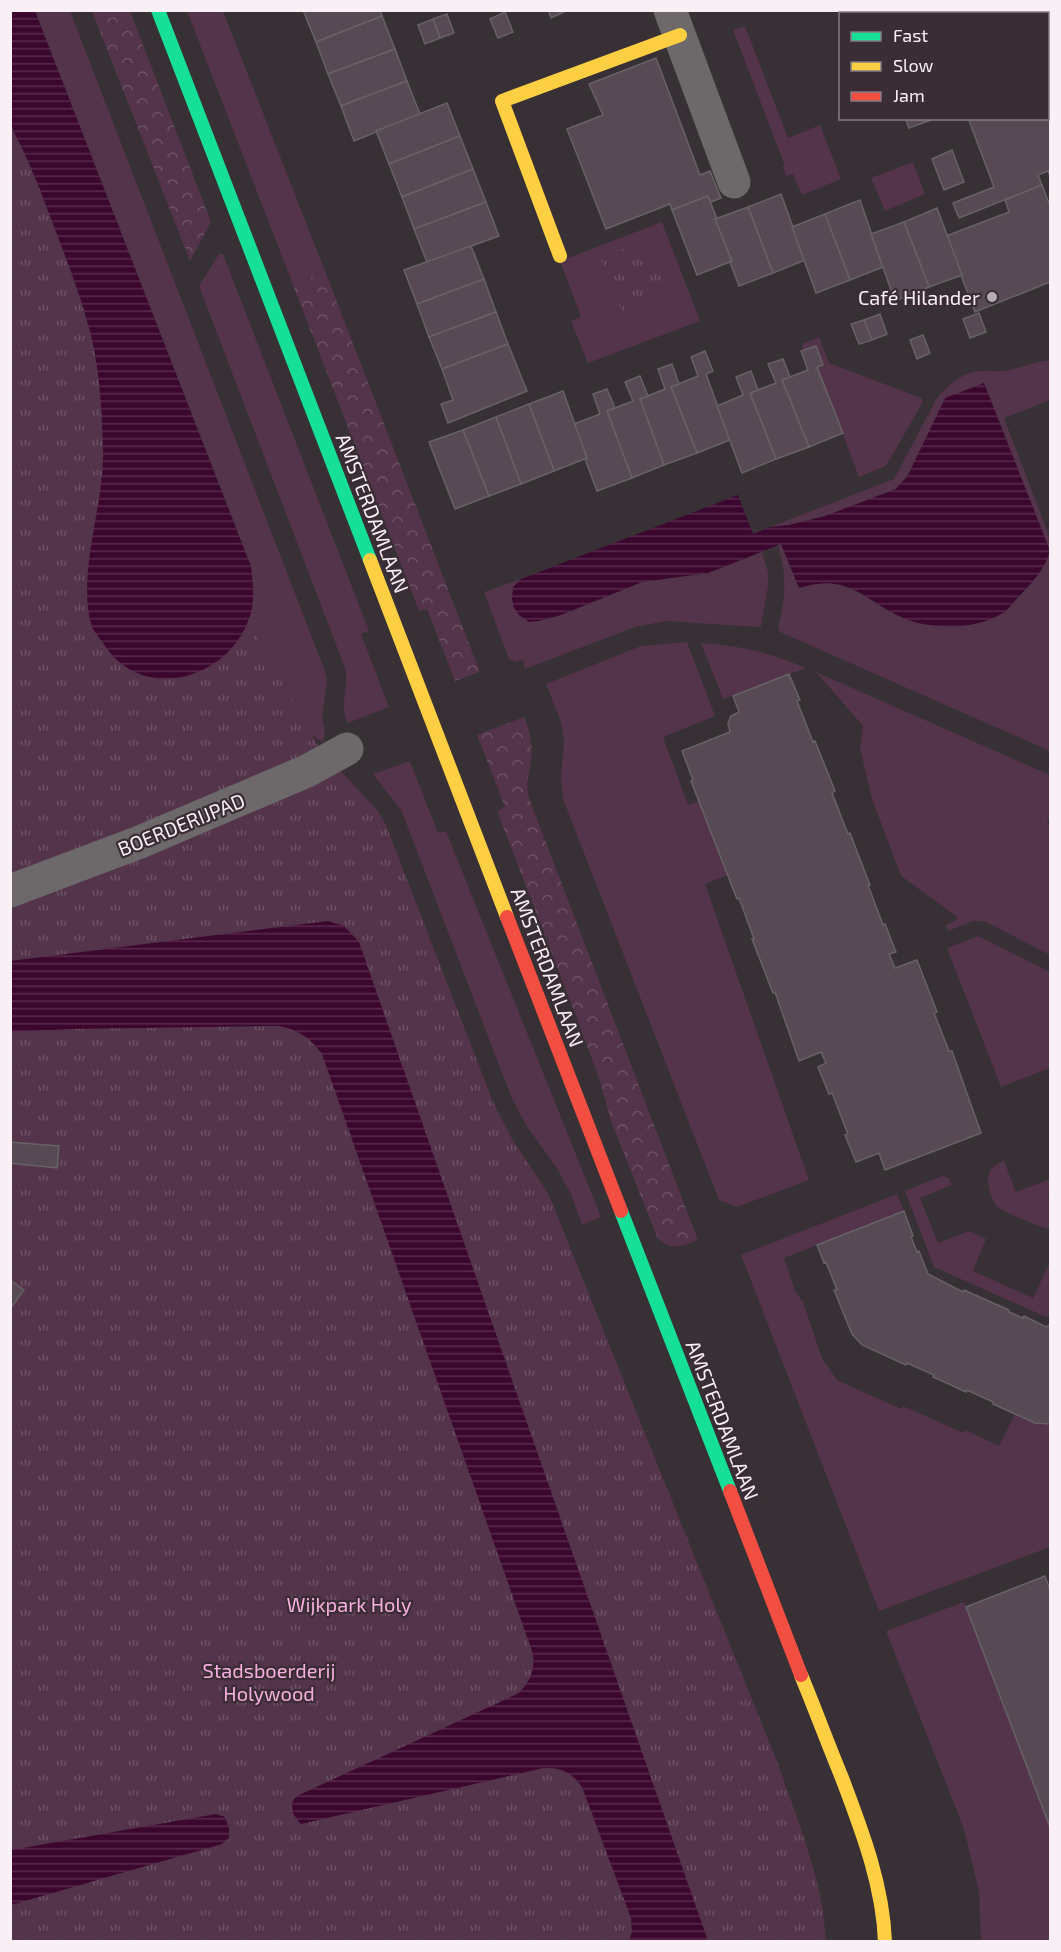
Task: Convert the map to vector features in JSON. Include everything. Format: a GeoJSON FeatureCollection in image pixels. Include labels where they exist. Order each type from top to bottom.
{"type":"FeatureCollection","features":[{"type":"Feature","properties":{"kind":"street","name":"AMSTERDAMLAAN"},"geometry":{"type":"LineString","coordinates":[[158,10],[856,1815],[875,1876],[885,1941]]}},
{"type":"Feature","properties":{"kind":"street"},"geometry":{"type":"LineString","coordinates":[[560,256],[502,102],[675,23],[734,182]]}},
{"type":"Feature","properties":{"kind":"street","name":"BOERDERIJPAD"},"geometry":{"type":"LineString","coordinates":[[10,891],[202,816],[307,771],[347,749]]}},
{"type":"Feature","properties":{"kind":"green space"},"geometry":{"type":"Polygon","coordinates":[[[35,11],[70,11],[325,671],[327,681],[322,717],[325,732],[323,743],[215,664],[251,566],[35,11]]]}},
{"type":"Feature","properties":{"kind":"green space"},"geometry":{"type":"Polygon","coordinates":[[[92,11],[130,11],[211,222],[190,261],[92,11]]]}},
{"type":"Feature","properties":{"kind":"green space"},"geometry":{"type":"Polygon","coordinates":[[[187,11],[223,11],[325,271],[293,285],[187,11]]]}},
{"type":"Feature","properties":{"kind":"green space"},"geometry":{"type":"Polygon","coordinates":[[[745,26],[788,138],[820,125],[841,179],[802,195],[793,174],[786,176],[783,167],[785,166],[733,30],[745,26]]]}},
{"type":"Feature","properties":{"kind":"green space","name":"Wijkpark Holy"},"geometry":{"type":"Polygon","coordinates":[[[10,50],[179,496],[319,748],[378,811],[386,825],[493,1102],[512,1139],[549,1195],[778,1764],[815,1873],[826,1941],[11,1941],[10,50]]]}},
{"type":"Feature","properties":{"kind":"green space"},"geometry":{"type":"Polygon","coordinates":[[[913,162],[925,194],[885,211],[871,178],[913,162]]]}},
{"type":"Feature","properties":{"kind":"green space"},"geometry":{"type":"Polygon","coordinates":[[[662,222],[700,321],[588,363],[571,321],[581,317],[560,261],[662,222]],[[644,241],[658,286],[674,280],[655,268],[644,241]]]}},
{"type":"Feature","properties":{"kind":"green space"},"geometry":{"type":"Polygon","coordinates":[[[644,241],[655,268],[667,263],[674,280],[658,286],[662,297],[622,313],[600,258],[644,241]]]}},
{"type":"Feature","properties":{"kind":"green space"},"geometry":{"type":"Polygon","coordinates":[[[219,254],[223,254],[369,631],[361,634],[389,707],[348,723],[344,710],[345,668],[199,286],[219,254]]]}},
{"type":"Feature","properties":{"kind":"green space"},"geometry":{"type":"Polygon","coordinates":[[[325,271],[478,667],[479,672],[455,681],[427,609],[419,611],[293,285],[325,271]]]}},
{"type":"Feature","properties":{"kind":"green space"},"geometry":{"type":"Polygon","coordinates":[[[819,337],[829,363],[921,398],[923,402],[886,466],[859,477],[817,367],[823,365],[816,346],[804,350],[802,344],[819,337]]]}},
{"type":"Feature","properties":{"kind":"green space"},"geometry":{"type":"Polygon","coordinates":[[[1050,360],[1050,400],[1004,418],[1050,538],[1050,551],[984,383],[896,489],[826,516],[770,527],[894,479],[937,398],[962,377],[974,372],[1005,371],[1050,360]]]}},
{"type":"Feature","properties":{"kind":"green space"},"geometry":{"type":"Polygon","coordinates":[[[781,544],[799,588],[821,582],[837,584],[854,590],[898,616],[952,627],[1005,612],[1035,579],[1050,553],[1050,751],[780,632],[778,627],[783,606],[784,586],[778,545],[781,544]]]}},
{"type":"Feature","properties":{"kind":"green space"},"geometry":{"type":"Polygon","coordinates":[[[762,552],[768,572],[768,586],[761,626],[666,621],[635,627],[525,669],[523,660],[516,662],[509,659],[484,592],[521,579],[513,592],[514,608],[539,621],[561,615],[642,582],[708,573],[762,552]]]}},
{"type":"Feature","properties":{"kind":"green space"},"geometry":{"type":"Polygon","coordinates":[[[687,642],[715,716],[663,737],[688,805],[699,801],[728,875],[705,884],[809,1180],[737,1207],[719,1200],[563,799],[561,778],[564,741],[561,722],[546,684],[641,646],[687,642]]]}},
{"type":"Feature","properties":{"kind":"green space"},"geometry":{"type":"Polygon","coordinates":[[[701,643],[755,651],[806,668],[723,699],[701,643]]]}},
{"type":"Feature","properties":{"kind":"green space"},"geometry":{"type":"Polygon","coordinates":[[[816,672],[1050,775],[1050,819],[1047,821],[1050,830],[1050,955],[984,921],[973,921],[948,931],[946,925],[957,920],[956,916],[901,876],[872,799],[860,748],[863,726],[816,672]]]}},
{"type":"Feature","properties":{"kind":"green space"},"geometry":{"type":"Polygon","coordinates":[[[524,717],[532,749],[527,783],[529,798],[698,1240],[687,1244],[671,1246],[657,1237],[611,1121],[599,1078],[497,811],[505,807],[477,735],[524,717]]]}},
{"type":"Feature","properties":{"kind":"green space"},"geometry":{"type":"Polygon","coordinates":[[[410,761],[438,833],[446,831],[601,1217],[582,1225],[571,1194],[556,1167],[528,1128],[512,1099],[402,812],[373,774],[410,761]]]}},
{"type":"Feature","properties":{"kind":"green space"},"geometry":{"type":"Polygon","coordinates":[[[978,936],[1050,972],[1050,1068],[1001,1087],[947,948],[978,936]]]}},
{"type":"Feature","properties":{"kind":"green space"},"geometry":{"type":"Polygon","coordinates":[[[1004,1161],[1016,1192],[1050,1179],[1048,1195],[1050,1229],[1002,1210],[996,1204],[989,1189],[988,1179],[994,1166],[1004,1161]]]}},
{"type":"Feature","properties":{"kind":"green space"},"geometry":{"type":"Polygon","coordinates":[[[942,1176],[949,1178],[952,1185],[920,1198],[938,1243],[969,1231],[986,1239],[973,1271],[1033,1298],[1049,1266],[1050,1315],[1046,1317],[934,1267],[905,1191],[942,1176]]]}},
{"type":"Feature","properties":{"kind":"green space"},"geometry":{"type":"Polygon","coordinates":[[[897,1194],[904,1211],[784,1258],[795,1291],[803,1302],[822,1358],[837,1380],[901,1409],[903,1406],[964,1433],[966,1430],[999,1446],[1015,1414],[1035,1423],[1050,1424],[1050,1547],[879,1611],[741,1255],[897,1194]]]}},
{"type":"Feature","properties":{"kind":"green space"},"geometry":{"type":"Polygon","coordinates":[[[964,1602],[1050,1827],[1050,1941],[981,1941],[979,1892],[964,1829],[886,1631],[964,1602]]]}},
{"type":"Feature","properties":{"kind":"shaded area"},"geometry":{"type":"Polygon","coordinates":[[[10,11],[35,11],[251,567],[253,604],[240,638],[224,655],[206,668],[185,676],[163,679],[141,675],[122,664],[105,646],[92,627],[87,585],[103,452],[98,378],[91,335],[74,280],[38,184],[11,124],[9,112],[10,11]]]}},
{"type":"Feature","properties":{"kind":"shaded area"},"geometry":{"type":"Polygon","coordinates":[[[984,383],[1050,551],[1045,564],[1033,581],[1005,611],[991,619],[964,626],[922,624],[897,615],[859,592],[843,586],[826,583],[799,588],[781,544],[708,573],[642,582],[561,615],[539,621],[529,622],[514,608],[513,587],[521,579],[738,495],[753,534],[770,527],[825,516],[896,489],[907,477],[945,398],[984,383]]]}},
{"type":"Feature","properties":{"kind":"shaded area"},"geometry":{"type":"Polygon","coordinates":[[[328,921],[344,926],[359,942],[708,1941],[629,1941],[632,1931],[631,1918],[582,1787],[574,1778],[561,1770],[544,1768],[301,1824],[292,1810],[292,1803],[297,1796],[519,1693],[531,1675],[533,1654],[322,1054],[304,1036],[280,1026],[11,1032],[10,961],[328,921]]]}},
{"type":"Feature","properties":{"kind":"shaded area"},"geometry":{"type":"Polygon","coordinates":[[[216,1814],[225,1817],[229,1828],[229,1838],[222,1844],[11,1905],[11,1850],[216,1814]]]}},
{"type":"Feature","properties":{"kind":"building"},"geometry":{"type":"Polygon","coordinates":[[[303,10],[380,10],[382,16],[316,42],[303,10]]]}},
{"type":"Feature","properties":{"kind":"building"},"geometry":{"type":"Polygon","coordinates":[[[548,10],[564,10],[564,12],[551,18],[548,10]]]}},
{"type":"Feature","properties":{"kind":"building"},"geometry":{"type":"Polygon","coordinates":[[[926,10],[1019,10],[1020,12],[926,12],[926,10]]]}},
{"type":"Feature","properties":{"kind":"building"},"geometry":{"type":"Polygon","coordinates":[[[505,12],[513,32],[498,38],[490,19],[505,12]]]}},
{"type":"Feature","properties":{"kind":"building"},"geometry":{"type":"Polygon","coordinates":[[[447,14],[454,33],[440,38],[433,19],[447,14]]]}},
{"type":"Feature","properties":{"kind":"building"},"geometry":{"type":"Polygon","coordinates":[[[382,16],[395,49],[328,74],[316,42],[382,16]]]}},
{"type":"Feature","properties":{"kind":"building"},"geometry":{"type":"Polygon","coordinates":[[[433,19],[440,38],[425,44],[418,25],[433,19]]]}},
{"type":"Feature","properties":{"kind":"building"},"geometry":{"type":"Polygon","coordinates":[[[395,49],[407,81],[341,106],[328,74],[395,49]]]}},
{"type":"Feature","properties":{"kind":"building"},"geometry":{"type":"Polygon","coordinates":[[[656,58],[700,175],[710,171],[721,198],[711,202],[708,196],[672,210],[670,204],[606,229],[567,129],[603,115],[589,84],[656,58]]]}},
{"type":"Feature","properties":{"kind":"building"},"geometry":{"type":"Polygon","coordinates":[[[407,81],[420,114],[354,141],[341,106],[407,81]]]}},
{"type":"Feature","properties":{"kind":"building"},"geometry":{"type":"Polygon","coordinates":[[[1049,88],[1050,176],[1048,171],[1038,175],[1042,185],[959,218],[953,203],[994,187],[969,120],[1049,120],[1049,88]]]}},
{"type":"Feature","properties":{"kind":"building"},"geometry":{"type":"Polygon","coordinates":[[[447,103],[460,136],[389,164],[376,131],[447,103]]]}},
{"type":"Feature","properties":{"kind":"building"},"geometry":{"type":"Polygon","coordinates":[[[906,120],[931,120],[909,128],[906,120]]]}},
{"type":"Feature","properties":{"kind":"building"},"geometry":{"type":"Polygon","coordinates":[[[460,136],[473,169],[402,197],[389,164],[460,136]]]}},
{"type":"Feature","properties":{"kind":"building"},"geometry":{"type":"Polygon","coordinates":[[[952,150],[964,182],[944,190],[932,159],[952,150]]]}},
{"type":"Feature","properties":{"kind":"building"},"geometry":{"type":"Polygon","coordinates":[[[473,169],[486,202],[414,229],[402,197],[473,169]]]}},
{"type":"Feature","properties":{"kind":"building"},"geometry":{"type":"Polygon","coordinates":[[[1042,185],[1050,203],[1050,282],[975,312],[946,236],[1009,212],[1005,200],[1042,185]]]}},
{"type":"Feature","properties":{"kind":"building"},"geometry":{"type":"Polygon","coordinates":[[[781,194],[805,260],[773,273],[748,207],[781,194]]]}},
{"type":"Feature","properties":{"kind":"building"},"geometry":{"type":"Polygon","coordinates":[[[708,196],[732,261],[697,275],[672,210],[708,196]]]}},
{"type":"Feature","properties":{"kind":"building"},"geometry":{"type":"Polygon","coordinates":[[[860,200],[883,267],[850,280],[825,214],[860,200]]]}},
{"type":"Feature","properties":{"kind":"building"},"geometry":{"type":"Polygon","coordinates":[[[486,202],[499,236],[427,262],[414,229],[486,202]]]}},
{"type":"Feature","properties":{"kind":"building"},"geometry":{"type":"Polygon","coordinates":[[[748,207],[773,273],[739,286],[730,262],[732,261],[715,219],[748,207]]]}},
{"type":"Feature","properties":{"kind":"building"},"geometry":{"type":"Polygon","coordinates":[[[937,208],[962,275],[929,287],[904,222],[937,208]]]}},
{"type":"Feature","properties":{"kind":"building"},"geometry":{"type":"Polygon","coordinates":[[[825,214],[850,280],[816,293],[792,227],[825,214]]]}},
{"type":"Feature","properties":{"kind":"building"},"geometry":{"type":"Polygon","coordinates":[[[904,222],[929,287],[895,301],[871,234],[904,222]]]}},
{"type":"Feature","properties":{"kind":"building"},"geometry":{"type":"Polygon","coordinates":[[[471,246],[484,279],[417,304],[404,270],[471,246]]]}},
{"type":"Feature","properties":{"kind":"building"},"geometry":{"type":"Polygon","coordinates":[[[484,279],[496,312],[429,337],[417,304],[484,279]]]}},
{"type":"Feature","properties":{"kind":"building"},"geometry":{"type":"Polygon","coordinates":[[[496,312],[508,344],[442,369],[429,337],[496,312]]]}},
{"type":"Feature","properties":{"kind":"building"},"geometry":{"type":"Polygon","coordinates":[[[979,313],[986,332],[970,338],[963,319],[979,313]]]}},
{"type":"Feature","properties":{"kind":"building"},"geometry":{"type":"Polygon","coordinates":[[[880,314],[887,334],[872,340],[864,320],[880,314]]]}},
{"type":"Feature","properties":{"kind":"building"},"geometry":{"type":"Polygon","coordinates":[[[864,320],[872,340],[859,344],[851,324],[864,320]]]}},
{"type":"Feature","properties":{"kind":"building"},"geometry":{"type":"Polygon","coordinates":[[[923,335],[930,353],[917,359],[910,340],[923,335]]]}},
{"type":"Feature","properties":{"kind":"building"},"geometry":{"type":"Polygon","coordinates":[[[508,344],[527,391],[448,423],[441,404],[453,400],[442,369],[508,344]]]}},
{"type":"Feature","properties":{"kind":"building"},"geometry":{"type":"Polygon","coordinates":[[[816,346],[823,365],[817,367],[843,433],[809,447],[782,380],[808,370],[801,351],[816,346]]]}},
{"type":"Feature","properties":{"kind":"building"},"geometry":{"type":"Polygon","coordinates":[[[705,351],[713,371],[706,374],[730,440],[697,453],[671,387],[698,376],[691,357],[705,351]]]}},
{"type":"Feature","properties":{"kind":"building"},"geometry":{"type":"Polygon","coordinates":[[[783,359],[790,377],[782,380],[809,447],[776,459],[750,393],[776,383],[768,364],[783,359]]]}},
{"type":"Feature","properties":{"kind":"building"},"geometry":{"type":"Polygon","coordinates":[[[672,364],[679,384],[671,387],[697,453],[664,465],[640,399],[665,389],[658,369],[672,364]]]}},
{"type":"Feature","properties":{"kind":"building"},"geometry":{"type":"Polygon","coordinates":[[[751,371],[758,390],[750,393],[776,459],[742,473],[717,406],[743,395],[736,377],[751,371]]]}},
{"type":"Feature","properties":{"kind":"building"},"geometry":{"type":"Polygon","coordinates":[[[640,376],[648,396],[640,399],[664,465],[632,478],[607,411],[633,401],[625,382],[640,376]]]}},
{"type":"Feature","properties":{"kind":"building"},"geometry":{"type":"Polygon","coordinates":[[[607,389],[615,408],[607,411],[632,478],[597,491],[574,424],[600,414],[593,394],[607,389]]]}},
{"type":"Feature","properties":{"kind":"building"},"geometry":{"type":"Polygon","coordinates":[[[563,391],[587,458],[554,471],[529,404],[563,391]]]}},
{"type":"Feature","properties":{"kind":"building"},"geometry":{"type":"Polygon","coordinates":[[[529,404],[554,471],[521,484],[496,417],[529,404]]]}},
{"type":"Feature","properties":{"kind":"building"},"geometry":{"type":"Polygon","coordinates":[[[496,417],[521,484],[489,496],[463,430],[496,417]]]}},
{"type":"Feature","properties":{"kind":"building"},"geometry":{"type":"Polygon","coordinates":[[[463,430],[489,496],[455,509],[429,442],[463,430]]]}},
{"type":"Feature","properties":{"kind":"building"},"geometry":{"type":"Polygon","coordinates":[[[789,674],[813,742],[815,741],[835,791],[832,793],[848,834],[850,833],[883,925],[885,924],[896,952],[889,954],[895,968],[917,960],[937,1012],[934,1013],[949,1051],[952,1051],[981,1133],[885,1170],[879,1153],[856,1162],[832,1093],[829,1094],[818,1067],[826,1063],[821,1052],[799,1061],[775,992],[773,993],[752,939],[754,939],[739,898],[737,899],[691,781],[693,780],[682,751],[730,732],[728,723],[731,716],[739,712],[733,696],[789,674]]]}},
{"type":"Feature","properties":{"kind":"building"},"geometry":{"type":"Polygon","coordinates":[[[10,1142],[59,1146],[57,1168],[10,1163],[10,1142]]]}},
{"type":"Feature","properties":{"kind":"building"},"geometry":{"type":"Polygon","coordinates":[[[904,1211],[913,1236],[911,1237],[928,1274],[1023,1318],[1024,1316],[1046,1327],[1050,1325],[1050,1424],[1035,1423],[967,1390],[966,1392],[933,1377],[934,1375],[862,1345],[852,1334],[834,1290],[837,1290],[826,1262],[824,1263],[817,1245],[904,1211]]]}},
{"type":"Feature","properties":{"kind":"building"},"geometry":{"type":"Polygon","coordinates":[[[10,1280],[24,1290],[10,1309],[10,1280]]]}},
{"type":"Feature","properties":{"kind":"building"},"geometry":{"type":"Polygon","coordinates":[[[1045,1576],[1050,1590],[1050,1827],[966,1607],[1045,1576]]]}},
{"type":"Feature","properties":{"kind":"traffic: fast"},"geometry":{"type":"LineString","coordinates":[[158,10],[370,560]]}},
{"type":"Feature","properties":{"kind":"traffic: fast"},"geometry":{"type":"LineString","coordinates":[[621,1211],[730,1491]]}},
{"type":"Feature","properties":{"kind":"traffic: slow"},"geometry":{"type":"LineString","coordinates":[[560,256],[502,101],[680,35]]}},
{"type":"Feature","properties":{"kind":"traffic: slow"},"geometry":{"type":"LineString","coordinates":[[370,560],[507,917]]}},
{"type":"Feature","properties":{"kind":"traffic: slow"},"geometry":{"type":"LineString","coordinates":[[801,1675],[864,1838],[876,1879],[885,1942]]}},
{"type":"Feature","properties":{"kind":"traffic: jam"},"geometry":{"type":"LineString","coordinates":[[507,917],[621,1211]]}},
{"type":"Feature","properties":{"kind":"traffic: jam"},"geometry":{"type":"LineString","coordinates":[[730,1491],[801,1675]]}},
{"type":"Feature","properties":{"kind":"place","name":"Café Hilander"},"geometry":{"type":"Point","coordinates":[992,297]}},
{"type":"Feature","properties":{"kind":"park label","name":"Stadsboerderij Holywood"},"geometry":{"type":"Point","coordinates":[269,1682]}}]}
